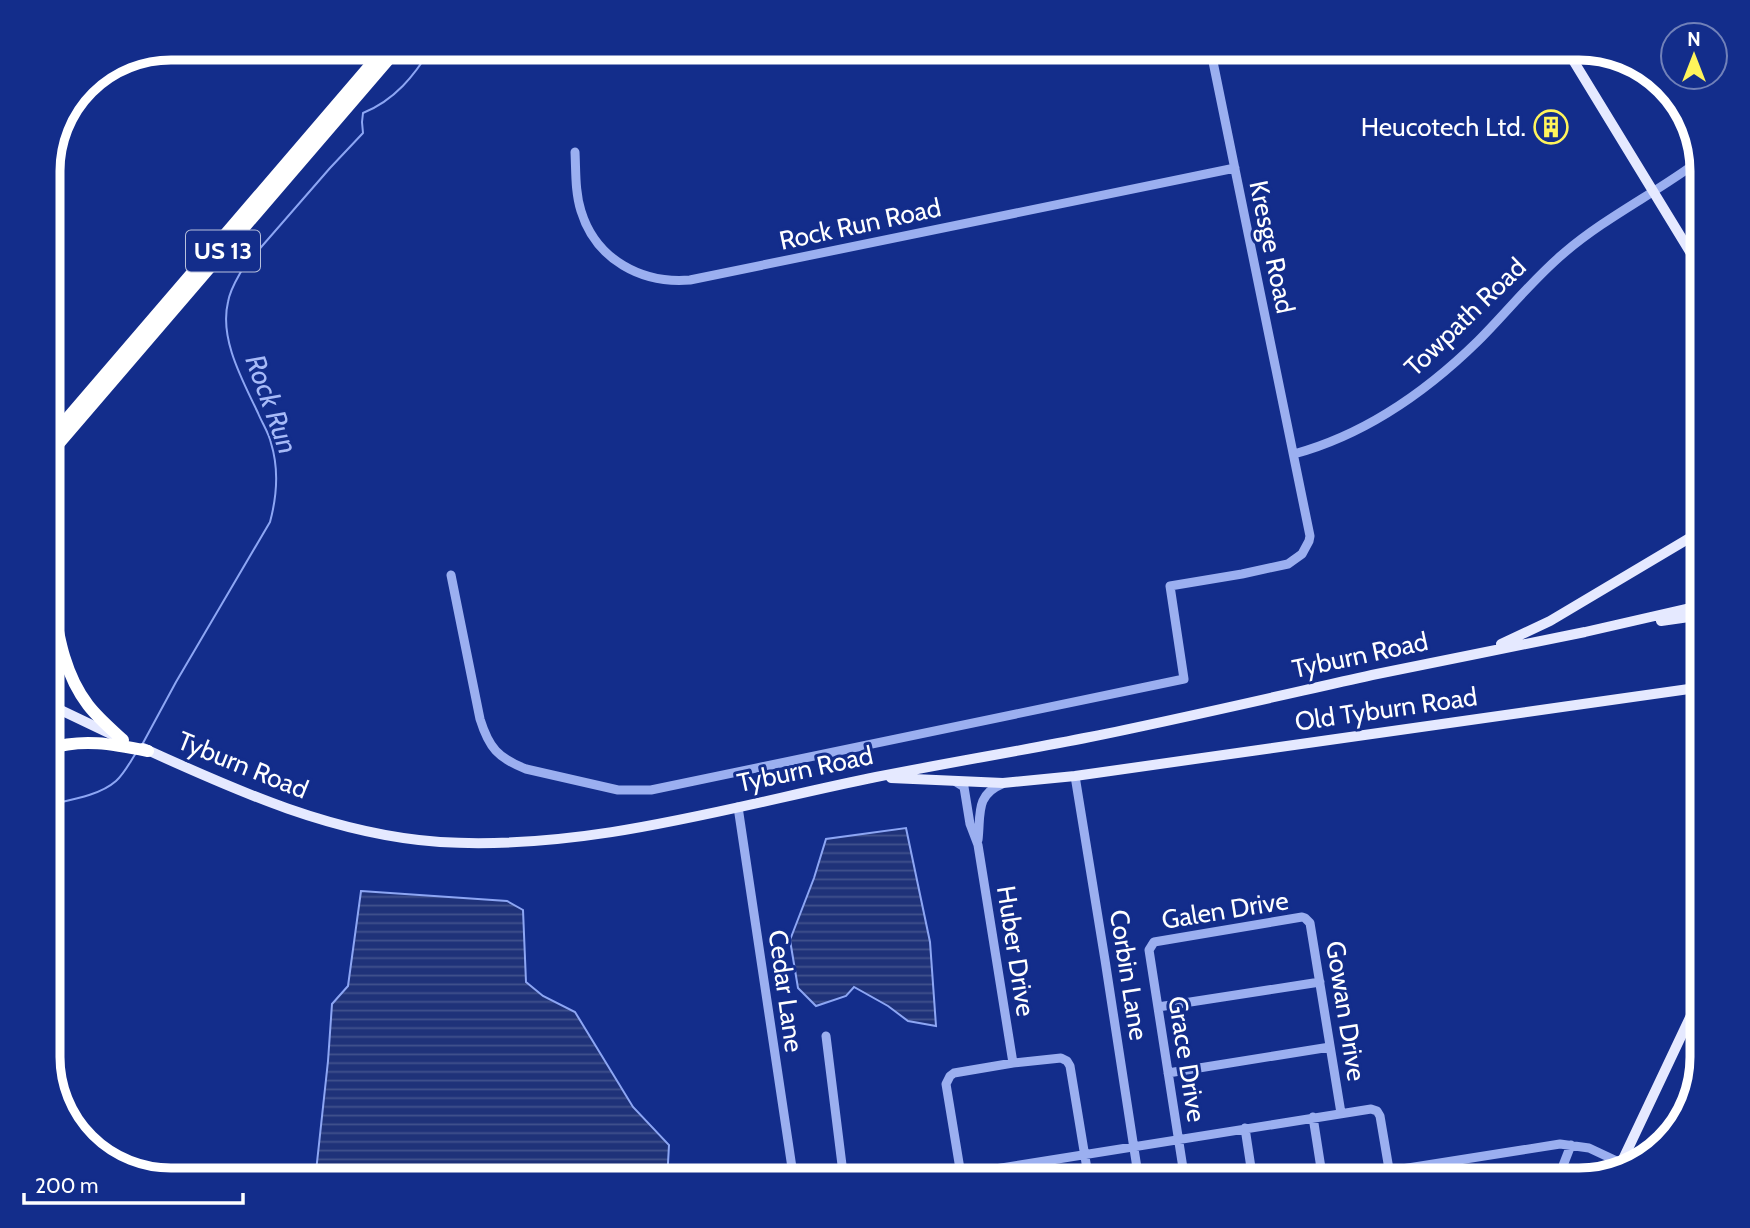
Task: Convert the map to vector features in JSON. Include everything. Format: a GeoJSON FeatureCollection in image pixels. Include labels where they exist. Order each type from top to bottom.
{"type":"FeatureCollection","features":[{"type":"Feature","properties":{"kind":"highway","name":"US 13"},"geometry":{"type":"LineString","coordinates":[[60,429],[375,60]]}},
{"type":"Feature","properties":{"kind":"highway","name":"US 13"},"geometry":{"type":"LineString","coordinates":[[60,429],[387,60]]}},
{"type":"Feature","properties":{"kind":"highway"},"geometry":{"type":"LineString","coordinates":[[60,638],[72,680],[93,711],[122,742]]}},
{"type":"Feature","properties":{"kind":"highway"},"geometry":{"type":"LineString","coordinates":[[60,745],[122,742],[148,751]]}},
{"type":"Feature","properties":{"kind":"main road"},"geometry":{"type":"LineString","coordinates":[[1573,60],[1690,251]]}},
{"type":"Feature","properties":{"kind":"main road"},"geometry":{"type":"LineString","coordinates":[[1477,653],[1550,621],[1690,538]]}},
{"type":"Feature","properties":{"kind":"main road","name":"Tyburn Road"},"geometry":{"type":"LineString","coordinates":[[148,751],[293,811],[387,836],[439,842],[489,843],[575,838],[643,827],[875,778],[1104,734],[1690,608]]}},
{"type":"Feature","properties":{"kind":"main road","name":"Tyburn Road"},"geometry":{"type":"LineString","coordinates":[[1586,632],[1690,617]]}},
{"type":"Feature","properties":{"kind":"main road","name":"Old Tyburn Road"},"geometry":{"type":"LineString","coordinates":[[875,778],[1003,783],[1075,776],[1690,689]]}},
{"type":"Feature","properties":{"kind":"main road"},"geometry":{"type":"LineString","coordinates":[[60,710],[122,742]]}},
{"type":"Feature","properties":{"kind":"main road"},"geometry":{"type":"LineString","coordinates":[[1624,1159],[1690,1018]]}},
{"type":"Feature","properties":{"kind":"street","name":"Kresge Road"},"geometry":{"type":"LineString","coordinates":[[451,575],[480,719],[497,753],[510,763],[625,791],[651,790],[1184,679],[1170,586],[1284,565],[1302,554],[1310,537],[1213,60]]}},
{"type":"Feature","properties":{"kind":"street","name":"Rock Run Road"},"geometry":{"type":"LineString","coordinates":[[575,152],[581,212],[600,245],[609,256],[630,270],[656,279],[679,281],[1235,168]]}},
{"type":"Feature","properties":{"kind":"street","name":"Towpath Road"},"geometry":{"type":"LineString","coordinates":[[1294,454],[1319,447],[1352,432],[1428,385],[1476,343],[1565,252],[1690,167]]}},
{"type":"Feature","properties":{"kind":"street","name":"Corbin Lane"},"geometry":{"type":"LineString","coordinates":[[1075,776],[1137,1168]]}},
{"type":"Feature","properties":{"kind":"street","name":"Huber Drive"},"geometry":{"type":"LineString","coordinates":[[954,782],[964,787],[978,845],[1013,1063]]}},
{"type":"Feature","properties":{"kind":"street","name":"Huber Drive"},"geometry":{"type":"LineString","coordinates":[[978,845],[983,798],[990,789],[1003,783]]}},
{"type":"Feature","properties":{"kind":"street","name":"Cedar Lane"},"geometry":{"type":"LineString","coordinates":[[738,807],[791,1168]]}},
{"type":"Feature","properties":{"kind":"street","name":"Galen Drive"},"geometry":{"type":"LineString","coordinates":[[1152,944],[1158,940],[1306,918]]}},
{"type":"Feature","properties":{"kind":"street","name":"Gowan Drive"},"geometry":{"type":"LineString","coordinates":[[1306,918],[1310,923],[1341,1113]]}},
{"type":"Feature","properties":{"kind":"street","name":"Grace Drive"},"geometry":{"type":"LineString","coordinates":[[1152,944],[1149,950],[1183,1168]]}},
{"type":"Feature","properties":{"kind":"street"},"geometry":{"type":"LineString","coordinates":[[1158,1007],[1320,982]]}},
{"type":"Feature","properties":{"kind":"street"},"geometry":{"type":"LineString","coordinates":[[826,1036],[842,1168]]}},
{"type":"Feature","properties":{"kind":"street"},"geometry":{"type":"LineString","coordinates":[[1168,1073],[1330,1047]]}},
{"type":"Feature","properties":{"kind":"street"},"geometry":{"type":"LineString","coordinates":[[960,1168],[946,1084],[950,1076],[954,1073],[1013,1063],[1061,1058],[1070,1066],[1087,1168]]}},
{"type":"Feature","properties":{"kind":"street"},"geometry":{"type":"LineString","coordinates":[[1002,1168],[1371,1109],[1380,1115],[1389,1168]]}},
{"type":"Feature","properties":{"kind":"street"},"geometry":{"type":"LineString","coordinates":[[1313,1117],[1321,1168]]}},
{"type":"Feature","properties":{"kind":"street"},"geometry":{"type":"LineString","coordinates":[[1245,1128],[1251,1168]]}},
{"type":"Feature","properties":{"kind":"street"},"geometry":{"type":"LineString","coordinates":[[1432,1168],[1560,1144],[1589,1148],[1614,1163]]}},
{"type":"Feature","properties":{"kind":"street"},"geometry":{"type":"LineString","coordinates":[[1562,1168],[1571,1145]]}},
{"type":"Feature","properties":{"kind":"water"},"geometry":{"type":"Polygon","coordinates":[[[906,828],[930,942],[936,1026],[908,1021],[854,987],[846,996],[816,1006],[798,988],[790,940],[826,839],[906,828]]]}},
{"type":"Feature","properties":{"kind":"water"},"geometry":{"type":"Polygon","coordinates":[[[361,891],[507,901],[523,910],[526,982],[543,996],[575,1012],[633,1107],[669,1145],[668,1168],[316,1168],[332,1004],[348,986],[361,891]]]}},
{"type":"Feature","properties":{"kind":"waterway","name":"Rock Run"},"geometry":{"type":"LineString","coordinates":[[143,743],[270,522],[276,492],[274,453],[269,436],[230,345],[226,316],[232,288],[243,268],[363,133],[363,113],[394,94],[423,60]]}},
{"type":"Feature","properties":{"kind":"waterway","name":"Rock Run"},"geometry":{"type":"LineString","coordinates":[[60,802],[84,797],[109,786],[122,775],[136,753]]}},
{"type":"Feature","properties":{"kind":"place","name":"Heucotech Ltd."},"geometry":{"type":"Point","coordinates":[1551,127]}}]}
